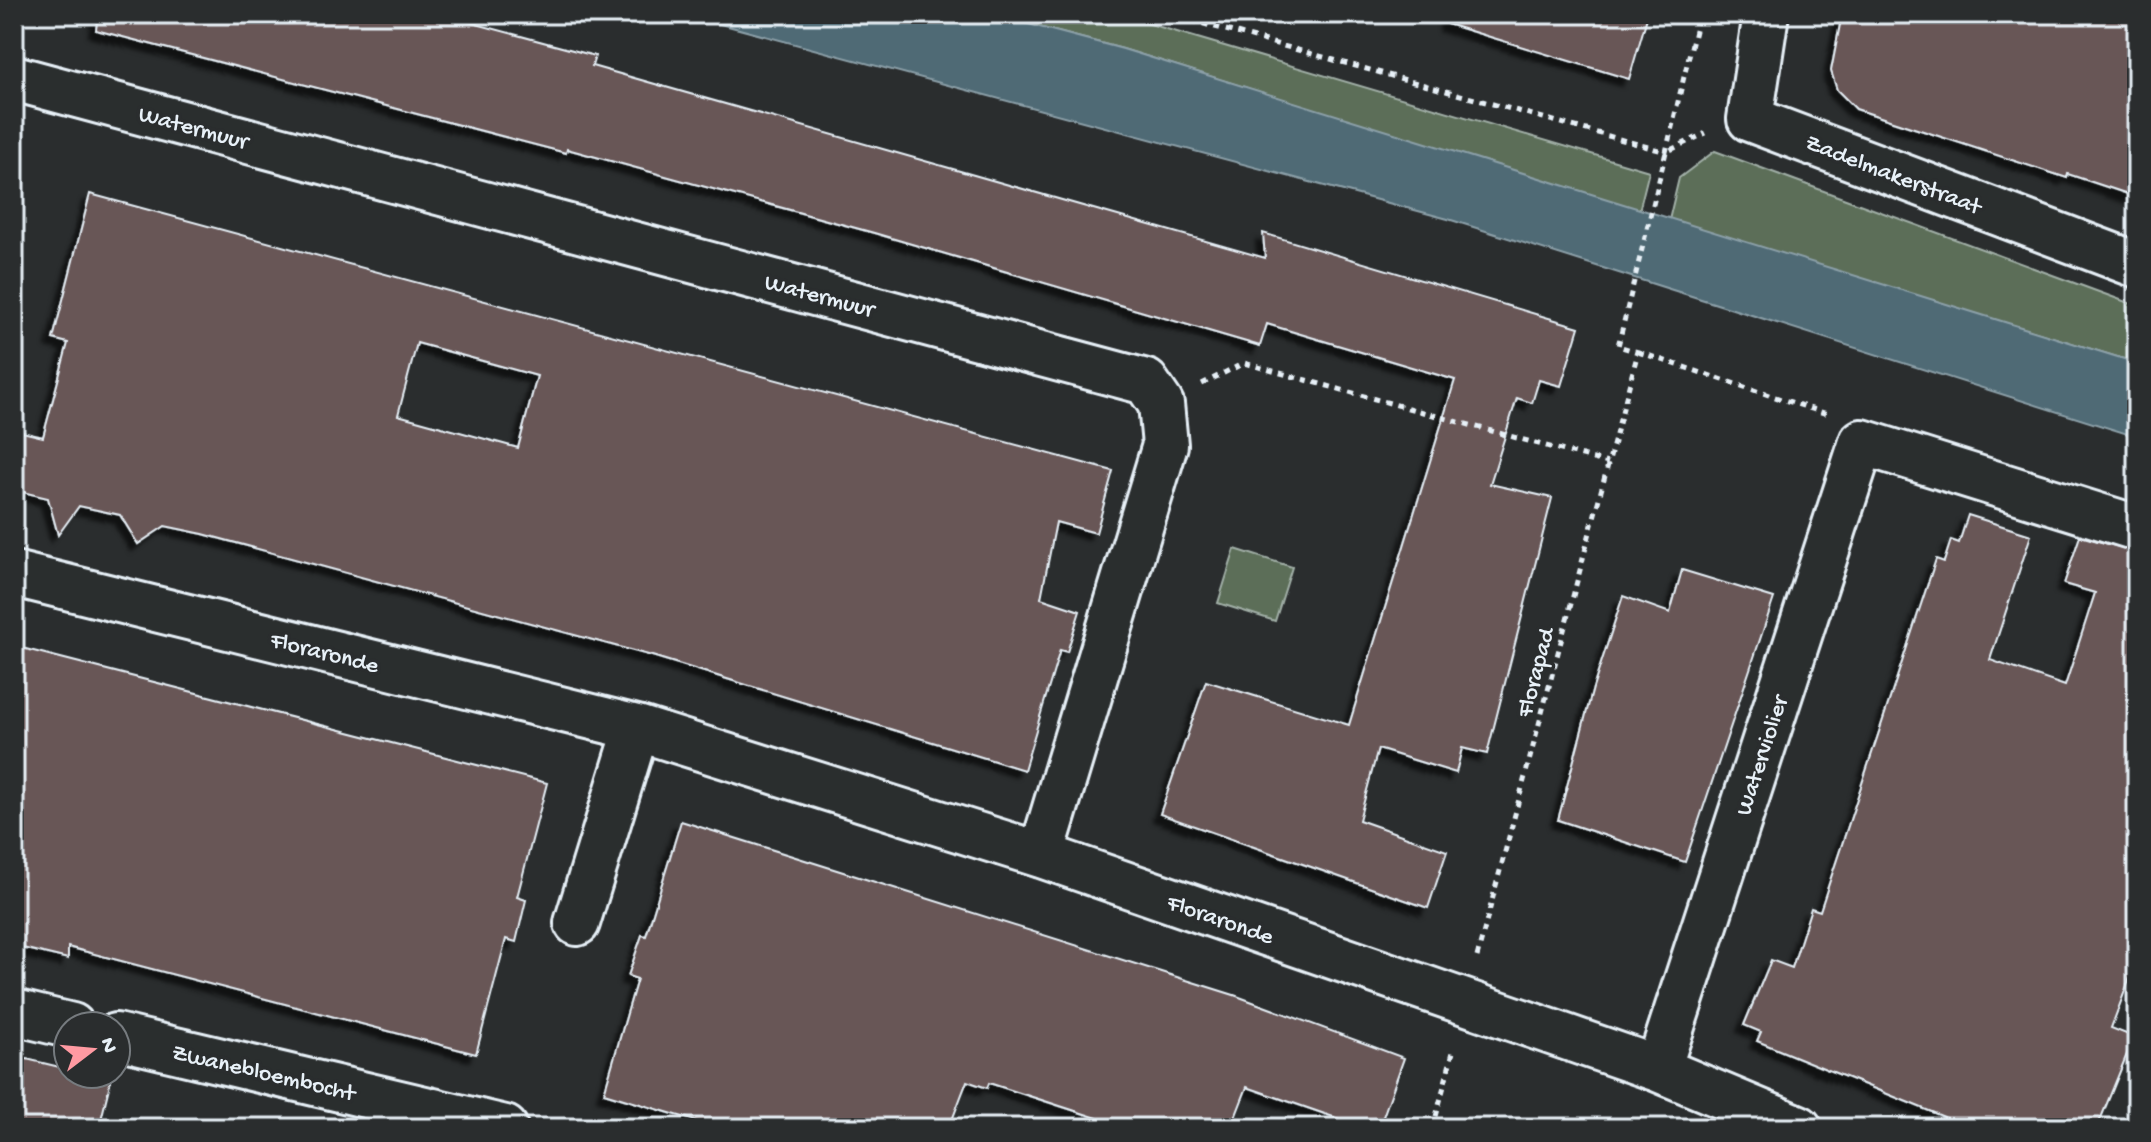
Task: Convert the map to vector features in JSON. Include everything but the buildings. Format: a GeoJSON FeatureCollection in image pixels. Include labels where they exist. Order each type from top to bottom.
{"type":"FeatureCollection","features":[{"type":"Feature","properties":{"kind":"street"},"geometry":{"type":"LineString","coordinates":[[1750,119],[1766,14]]}},
{"type":"Feature","properties":{"kind":"street","name":"Watermuur"},"geometry":{"type":"LineString","coordinates":[[14,78],[1146,382],[1161,404]]}},
{"type":"Feature","properties":{"kind":"street","name":"Zadelmakerstraat"},"geometry":{"type":"LineString","coordinates":[[1750,119],[2137,265]]}},
{"type":"Feature","properties":{"kind":"street"},"geometry":{"type":"LineString","coordinates":[[1041,855],[1165,445],[1161,404]]}},
{"type":"Feature","properties":{"kind":"street"},"geometry":{"type":"LineString","coordinates":[[1862,442],[2137,528]]}},
{"type":"Feature","properties":{"kind":"street","name":"Waterviolier"},"geometry":{"type":"LineString","coordinates":[[1658,1069],[1862,442]]}},
{"type":"Feature","properties":{"kind":"street","name":"Floraronde"},"geometry":{"type":"LineString","coordinates":[[14,574],[637,728],[1041,855],[1658,1069],[1799,1128]]}},
{"type":"Feature","properties":{"kind":"street"},"geometry":{"type":"LineString","coordinates":[[577,923],[637,728]]}},
{"type":"Feature","properties":{"kind":"street"},"geometry":{"type":"LineString","coordinates":[[14,1012],[52,1021]]}},
{"type":"Feature","properties":{"kind":"street","name":"Zwanebloembocht"},"geometry":{"type":"LineString","coordinates":[[132,1040],[505,1128]]}},
{"type":"Feature","properties":{"kind":"path"},"geometry":{"type":"LineString","coordinates":[[1168,14],[1666,152],[1698,135],[1750,119]]}},
{"type":"Feature","properties":{"kind":"path"},"geometry":{"type":"LineString","coordinates":[[1699,14],[1618,346],[1846,420],[1862,442]]}},
{"type":"Feature","properties":{"kind":"path","name":"Florapad"},"geometry":{"type":"LineString","coordinates":[[1433,1128],[1638,352]]}},
{"type":"Feature","properties":{"kind":"path"},"geometry":{"type":"LineString","coordinates":[[1161,404],[1244,363],[1608,463]]}},
{"type":"Feature","properties":{"kind":"green space"},"geometry":{"type":"Polygon","coordinates":[[[990,14],[1116,14],[1649,171],[1639,211],[1123,49],[990,14]]]}},
{"type":"Feature","properties":{"kind":"green space"},"geometry":{"type":"Polygon","coordinates":[[[1715,151],[2137,306],[2137,363],[1669,220],[1679,178],[1715,151]]]}},
{"type":"Feature","properties":{"kind":"green space"},"geometry":{"type":"Polygon","coordinates":[[[1235,549],[1292,567],[1275,621],[1218,603],[1235,549]]]}},
{"type":"Feature","properties":{"kind":"water"},"geometry":{"type":"Polygon","coordinates":[[[683,14],[990,14],[1123,49],[2137,363],[2137,437],[1448,219],[683,14]]]}}]}
